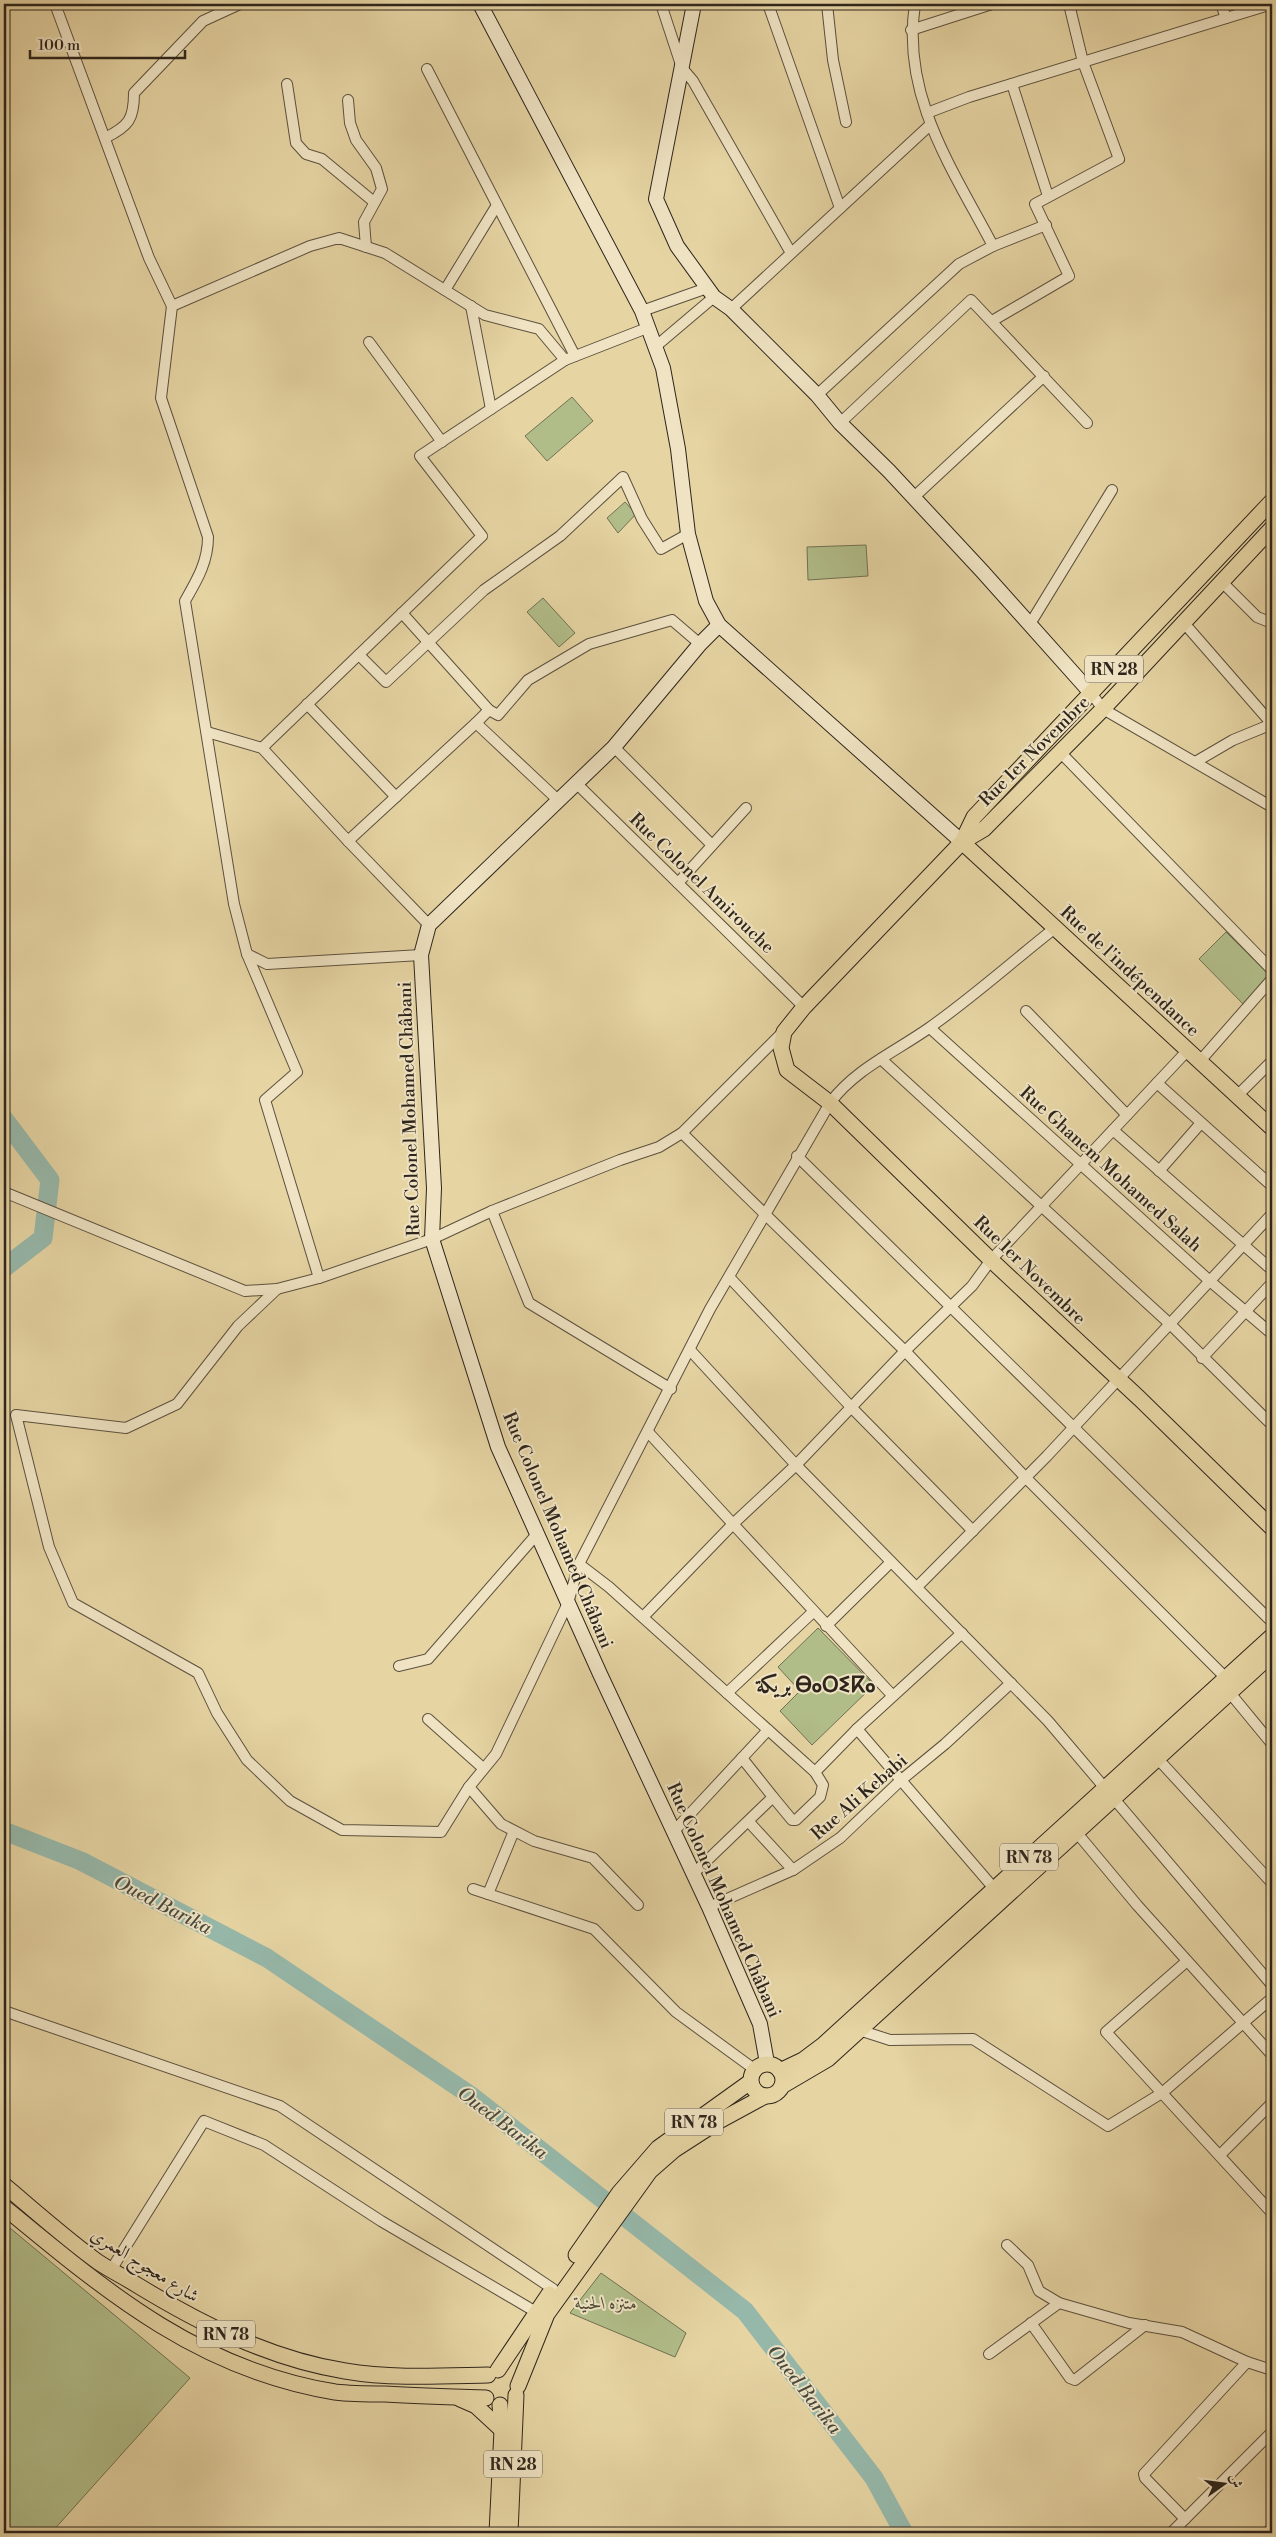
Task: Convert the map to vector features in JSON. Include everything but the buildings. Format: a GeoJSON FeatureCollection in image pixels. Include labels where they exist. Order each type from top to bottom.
{"type":"FeatureCollection","features":[{"type":"Feature","properties":{"kind":"main road"},"geometry":{"type":"LineString","coordinates":[[480,4],[642,311],[663,368],[678,450],[688,534],[706,601],[719,625],[962,842]]}},
{"type":"Feature","properties":{"kind":"main road"},"geometry":{"type":"LineString","coordinates":[[694,4],[656,199],[677,246],[711,292],[731,309],[817,395],[840,423],[914,497],[1092,693]]}},
{"type":"Feature","properties":{"kind":"main road","name":"RN 28"},"geometry":{"type":"LineString","coordinates":[[784,1032],[804,1007],[962,842],[974,817],[1272,501]]}},
{"type":"Feature","properties":{"kind":"main road","name":"Rue 1er Novembre"},"geometry":{"type":"LineString","coordinates":[[962,842],[984,829],[1103,709],[1272,528]]}},
{"type":"Feature","properties":{"kind":"main road"},"geometry":{"type":"LineString","coordinates":[[429,925],[614,747],[700,644],[719,625]]}},
{"type":"Feature","properties":{"kind":"main road","name":"Rue de l'indépendance"},"geometry":{"type":"LineString","coordinates":[[962,842],[1272,1128]]}},
{"type":"Feature","properties":{"kind":"main road","name":"Rue Colonel Mohamed Châbani"},"geometry":{"type":"LineString","coordinates":[[429,925],[421,955],[434,1188],[432,1239],[498,1447],[568,1603],[694,1873],[760,2024],[757,2071]]}},
{"type":"Feature","properties":{"kind":"main road","name":"Rue 1er Novembre"},"geometry":{"type":"LineString","coordinates":[[784,1032],[781,1048],[787,1070],[830,1103],[1272,1528]]}},
{"type":"Feature","properties":{"kind":"main road","name":"RN 78"},"geometry":{"type":"LineString","coordinates":[[780,2071],[802,2060],[822,2045],[999,1894],[1228,1685],[1272,1636]]}},
{"type":"Feature","properties":{"kind":"main road"},"geometry":{"type":"LineString","coordinates":[[645,2169],[719,2120],[764,2096],[775,2094],[782,2086],[828,2059],[999,1894],[1077,1834],[1108,1794],[1158,1759],[1228,1685],[1272,1654]]}},
{"type":"Feature","properties":{"kind":"main road"},"geometry":{"type":"LineString","coordinates":[[764,2096],[755,2091],[757,2071],[774,2065],[780,2071],[782,2086]]}},
{"type":"Feature","properties":{"kind":"main road","name":"RN 78"},"geometry":{"type":"LineString","coordinates":[[493,2373],[553,2289],[573,2268],[645,2169],[672,2137],[757,2071]]}},
{"type":"Feature","properties":{"kind":"main road","name":"شارع معجوج العمري"},"geometry":{"type":"LineString","coordinates":[[4,2185],[99,2263],[177,2310],[221,2332],[299,2360],[346,2371],[427,2375],[493,2373]]}},
{"type":"Feature","properties":{"kind":"main road","name":"شارع معجوج العمري"},"geometry":{"type":"LineString","coordinates":[[4,2207],[93,2281],[145,2317],[192,2344],[262,2374],[337,2392],[456,2397],[493,2402]]}},
{"type":"Feature","properties":{"kind":"main road"},"geometry":{"type":"LineString","coordinates":[[493,2402],[508,2404],[517,2390],[547,2314],[573,2268]]}},
{"type":"Feature","properties":{"kind":"main road"},"geometry":{"type":"LineString","coordinates":[[502,2430],[493,2402],[483,2384],[493,2373],[503,2370],[513,2376],[517,2390]]}},
{"type":"Feature","properties":{"kind":"main road","name":"RN 28"},"geometry":{"type":"LineString","coordinates":[[510,2533],[517,2390]]}},
{"type":"Feature","properties":{"kind":"main road","name":"RN 78"},"geometry":{"type":"LineString","coordinates":[[456,2397],[476,2406],[502,2430]]}},
{"type":"Feature","properties":{"kind":"main road","name":"RN 28"},"geometry":{"type":"LineString","coordinates":[[497,2533],[502,2430]]}},
{"type":"Feature","properties":{"kind":"street"},"geometry":{"type":"LineString","coordinates":[[55,4],[149,258],[172,306],[161,398],[208,536],[208,551],[204,566],[185,602],[234,904],[247,954],[298,1072],[265,1100],[320,1278]]}},
{"type":"Feature","properties":{"kind":"street"},"geometry":{"type":"LineString","coordinates":[[105,138],[126,125],[134,112],[134,93],[203,21],[240,4]]}},
{"type":"Feature","properties":{"kind":"street"},"geometry":{"type":"LineString","coordinates":[[661,4],[682,68],[694,81],[791,254]]}},
{"type":"Feature","properties":{"kind":"street"},"geometry":{"type":"LineString","coordinates":[[768,4],[791,64],[840,208]]}},
{"type":"Feature","properties":{"kind":"street"},"geometry":{"type":"LineString","coordinates":[[827,4],[833,60],[846,122]]}},
{"type":"Feature","properties":{"kind":"street"},"geometry":{"type":"LineString","coordinates":[[915,4],[911,30],[914,72],[930,125],[993,246]]}},
{"type":"Feature","properties":{"kind":"street"},"geometry":{"type":"LineString","coordinates":[[911,30],[992,4]]}},
{"type":"Feature","properties":{"kind":"street"},"geometry":{"type":"LineString","coordinates":[[992,321],[1069,276],[1035,204],[1119,159],[1084,62],[1069,4]]}},
{"type":"Feature","properties":{"kind":"street"},"geometry":{"type":"LineString","coordinates":[[1221,4],[1226,18]]}},
{"type":"Feature","properties":{"kind":"street"},"geometry":{"type":"LineString","coordinates":[[927,113],[1012,84],[1272,4]]}},
{"type":"Feature","properties":{"kind":"street"},"geometry":{"type":"LineString","coordinates":[[427,69],[497,205],[570,358]]}},
{"type":"Feature","properties":{"kind":"street"},"geometry":{"type":"LineString","coordinates":[[288,84],[296,143],[306,154],[322,159],[374,202]]}},
{"type":"Feature","properties":{"kind":"street"},"geometry":{"type":"LineString","coordinates":[[1012,84],[1048,196]]}},
{"type":"Feature","properties":{"kind":"street"},"geometry":{"type":"LineString","coordinates":[[348,100],[350,123],[356,140],[376,168],[382,190],[364,222],[366,247]]}},
{"type":"Feature","properties":{"kind":"street"},"geometry":{"type":"LineString","coordinates":[[731,309],[930,125]]}},
{"type":"Feature","properties":{"kind":"street"},"geometry":{"type":"LineString","coordinates":[[445,290],[497,205]]}},
{"type":"Feature","properties":{"kind":"street"},"geometry":{"type":"LineString","coordinates":[[817,395],[958,264],[993,246],[1046,226]]}},
{"type":"Feature","properties":{"kind":"street"},"geometry":{"type":"LineString","coordinates":[[172,306],[310,246],[340,238],[385,253],[485,315],[539,329],[570,358]]}},
{"type":"Feature","properties":{"kind":"street"},"geometry":{"type":"LineString","coordinates":[[642,311],[711,292]]}},
{"type":"Feature","properties":{"kind":"street"},"geometry":{"type":"LineString","coordinates":[[655,347],[711,292]]}},
{"type":"Feature","properties":{"kind":"street"},"geometry":{"type":"LineString","coordinates":[[840,423],[971,300],[1088,424]]}},
{"type":"Feature","properties":{"kind":"street"},"geometry":{"type":"LineString","coordinates":[[471,306],[491,409]]}},
{"type":"Feature","properties":{"kind":"street"},"geometry":{"type":"LineString","coordinates":[[262,748],[482,536],[420,456],[570,358],[647,328]]}},
{"type":"Feature","properties":{"kind":"street"},"geometry":{"type":"LineString","coordinates":[[369,342],[442,442]]}},
{"type":"Feature","properties":{"kind":"street"},"geometry":{"type":"LineString","coordinates":[[914,497],[1044,376]]}},
{"type":"Feature","properties":{"kind":"street"},"geometry":{"type":"LineString","coordinates":[[359,655],[386,682],[484,590],[560,536],[623,477],[642,519],[661,549],[688,534]]}},
{"type":"Feature","properties":{"kind":"street"},"geometry":{"type":"LineString","coordinates":[[1030,624],[1112,490]]}},
{"type":"Feature","properties":{"kind":"street"},"geometry":{"type":"LineString","coordinates":[[1222,582],[1257,617],[1272,623]]}},
{"type":"Feature","properties":{"kind":"street"},"geometry":{"type":"LineString","coordinates":[[402,612],[489,710],[498,716],[528,680],[589,644],[672,620],[700,644]]}},
{"type":"Feature","properties":{"kind":"street"},"geometry":{"type":"LineString","coordinates":[[1184,623],[1272,724],[1233,740],[1197,761]]}},
{"type":"Feature","properties":{"kind":"street"},"geometry":{"type":"LineString","coordinates":[[1092,693],[1103,709],[1197,761],[1272,807]]}},
{"type":"Feature","properties":{"kind":"street"},"geometry":{"type":"LineString","coordinates":[[307,704],[396,797]]}},
{"type":"Feature","properties":{"kind":"street"},"geometry":{"type":"LineString","coordinates":[[348,841],[489,710]]}},
{"type":"Feature","properties":{"kind":"street"},"geometry":{"type":"LineString","coordinates":[[476,723],[558,801]]}},
{"type":"Feature","properties":{"kind":"street"},"geometry":{"type":"LineString","coordinates":[[207,732],[262,748],[429,925]]}},
{"type":"Feature","properties":{"kind":"street"},"geometry":{"type":"LineString","coordinates":[[614,747],[712,846]]}},
{"type":"Feature","properties":{"kind":"street"},"geometry":{"type":"LineString","coordinates":[[1060,752],[1272,970]]}},
{"type":"Feature","properties":{"kind":"street","name":"Rue Colonel Amirouche"},"geometry":{"type":"LineString","coordinates":[[576,783],[804,1007]]}},
{"type":"Feature","properties":{"kind":"street"},"geometry":{"type":"LineString","coordinates":[[678,883],[746,808]]}},
{"type":"Feature","properties":{"kind":"street"},"geometry":{"type":"LineString","coordinates":[[277,1289],[238,1326],[177,1404],[126,1428],[16,1415],[48,1547],[73,1603],[198,1673],[217,1713],[247,1760],[290,1801],[342,1830],[441,1832],[469,1787],[496,1754],[568,1603],[579,1564],[710,1309],[766,1216],[797,1156],[830,1103],[854,1076],[930,1028],[1055,928]]}},
{"type":"Feature","properties":{"kind":"street"},"geometry":{"type":"LineString","coordinates":[[247,954],[268,964],[421,955]]}},
{"type":"Feature","properties":{"kind":"street"},"geometry":{"type":"LineString","coordinates":[[1200,1061],[1272,980]]}},
{"type":"Feature","properties":{"kind":"street"},"geometry":{"type":"LineString","coordinates":[[1026,1011],[1127,1115]]}},
{"type":"Feature","properties":{"kind":"street","name":"Rue Ghanem Mohamed Salah"},"geometry":{"type":"LineString","coordinates":[[930,1028],[1082,1163],[1211,1282],[1272,1334]]}},
{"type":"Feature","properties":{"kind":"street"},"geometry":{"type":"LineString","coordinates":[[4,1192],[245,1290],[277,1289],[320,1278],[432,1239],[492,1211],[660,1146],[682,1133],[784,1032]]}},
{"type":"Feature","properties":{"kind":"street"},"geometry":{"type":"LineString","coordinates":[[643,1617],[733,1524],[796,1465],[905,1351],[972,1286],[992,1260],[1188,1050]]}},
{"type":"Feature","properties":{"kind":"street"},"geometry":{"type":"LineString","coordinates":[[881,1059],[1170,1324],[1202,1358],[1272,1425]]}},
{"type":"Feature","properties":{"kind":"street"},"geometry":{"type":"LineString","coordinates":[[1237,1096],[1272,1061]]}},
{"type":"Feature","properties":{"kind":"street"},"geometry":{"type":"LineString","coordinates":[[1157,1083],[1272,1186]]}},
{"type":"Feature","properties":{"kind":"street"},"geometry":{"type":"LineString","coordinates":[[1159,1170],[1201,1123]]}},
{"type":"Feature","properties":{"kind":"street"},"geometry":{"type":"LineString","coordinates":[[1113,1130],[1272,1270]]}},
{"type":"Feature","properties":{"kind":"street"},"geometry":{"type":"LineString","coordinates":[[682,1133],[905,1351],[1228,1685],[1272,1743]]}},
{"type":"Feature","properties":{"kind":"street"},"geometry":{"type":"LineString","coordinates":[[797,1156],[1272,1622]]}},
{"type":"Feature","properties":{"kind":"street"},"geometry":{"type":"LineString","coordinates":[[492,1211],[529,1303],[670,1389]]}},
{"type":"Feature","properties":{"kind":"street"},"geometry":{"type":"LineString","coordinates":[[917,1587],[1026,1478],[1072,1426],[1119,1380],[1272,1214]]}},
{"type":"Feature","properties":{"kind":"street"},"geometry":{"type":"LineString","coordinates":[[730,1278],[852,1408],[974,1531]]}},
{"type":"Feature","properties":{"kind":"street"},"geometry":{"type":"LineString","coordinates":[[1202,1358],[1272,1283]]}},
{"type":"Feature","properties":{"kind":"street"},"geometry":{"type":"LineString","coordinates":[[690,1350],[796,1465],[1048,1721],[1272,1986]]}},
{"type":"Feature","properties":{"kind":"street"},"geometry":{"type":"LineString","coordinates":[[648,1432],[892,1695]]}},
{"type":"Feature","properties":{"kind":"street"},"geometry":{"type":"LineString","coordinates":[[399,1666],[428,1659],[537,1534]]}},
{"type":"Feature","properties":{"kind":"street"},"geometry":{"type":"LineString","coordinates":[[826,1626],[891,1562]]}},
{"type":"Feature","properties":{"kind":"street"},"geometry":{"type":"LineString","coordinates":[[579,1564],[643,1617],[815,1772],[823,1785],[822,1792],[796,1820],[792,1820],[742,1758]]}},
{"type":"Feature","properties":{"kind":"street"},"geometry":{"type":"LineString","coordinates":[[727,1693],[813,1612]]}},
{"type":"Feature","properties":{"kind":"street"},"geometry":{"type":"LineString","coordinates":[[815,1772],[892,1695],[962,1633]]}},
{"type":"Feature","properties":{"kind":"street","name":"Rue Ali Kebabi"},"geometry":{"type":"LineString","coordinates":[[709,1907],[793,1870],[840,1838],[900,1781],[945,1744],[1011,1683]]}},
{"type":"Feature","properties":{"kind":"street"},"geometry":{"type":"LineString","coordinates":[[428,1719],[484,1768]]}},
{"type":"Feature","properties":{"kind":"street"},"geometry":{"type":"LineString","coordinates":[[857,1729],[999,1894]]}},
{"type":"Feature","properties":{"kind":"street"},"geometry":{"type":"LineString","coordinates":[[674,1830],[768,1730]]}},
{"type":"Feature","properties":{"kind":"street"},"geometry":{"type":"LineString","coordinates":[[1158,1759],[1272,1883]]}},
{"type":"Feature","properties":{"kind":"street"},"geometry":{"type":"LineString","coordinates":[[469,1787],[501,1824],[534,1841],[593,1858],[638,1905]]}},
{"type":"Feature","properties":{"kind":"street"},"geometry":{"type":"LineString","coordinates":[[694,1873],[773,1797]]}},
{"type":"Feature","properties":{"kind":"street"},"geometry":{"type":"LineString","coordinates":[[749,1822],[793,1870]]}},
{"type":"Feature","properties":{"kind":"street"},"geometry":{"type":"LineString","coordinates":[[488,1894],[514,1831]]}},
{"type":"Feature","properties":{"kind":"street"},"geometry":{"type":"LineString","coordinates":[[1077,1834],[1272,2056]]}},
{"type":"Feature","properties":{"kind":"street"},"geometry":{"type":"LineString","coordinates":[[473,1889],[594,1929],[676,2012],[757,2071]]}},
{"type":"Feature","properties":{"kind":"street"},"geometry":{"type":"LineString","coordinates":[[1187,1961],[1106,2032],[1272,2213]]}},
{"type":"Feature","properties":{"kind":"street"},"geometry":{"type":"LineString","coordinates":[[859,2030],[890,2040],[973,2039],[1108,2126],[1162,2093],[1272,1998]]}},
{"type":"Feature","properties":{"kind":"street"},"geometry":{"type":"LineString","coordinates":[[4,2011],[280,2106],[553,2289]]}},
{"type":"Feature","properties":{"kind":"street"},"geometry":{"type":"LineString","coordinates":[[1220,2155],[1272,2103]]}},
{"type":"Feature","properties":{"kind":"street"},"geometry":{"type":"LineString","coordinates":[[111,2270],[204,2121],[264,2145],[381,2221],[536,2312]]}},
{"type":"Feature","properties":{"kind":"street"},"geometry":{"type":"LineString","coordinates":[[1007,2245],[1028,2265],[1040,2291],[1059,2303],[1145,2326],[1182,2332],[1246,2362],[1272,2370]]}},
{"type":"Feature","properties":{"kind":"street"},"geometry":{"type":"LineString","coordinates":[[989,2354],[1059,2303]]}},
{"type":"Feature","properties":{"kind":"street"},"geometry":{"type":"LineString","coordinates":[[1031,2323],[1070,2378],[1075,2380],[1145,2326]]}},
{"type":"Feature","properties":{"kind":"street"},"geometry":{"type":"LineString","coordinates":[[1185,2519],[1144,2475],[1246,2362]]}},
{"type":"Feature","properties":{"kind":"street"},"geometry":{"type":"LineString","coordinates":[[1171,2533],[1272,2432]]}},
{"type":"Feature","properties":{"kind":"street"},"geometry":{"type":"LineString","coordinates":[[1266,2533],[1272,2528]]}},
{"type":"Feature","properties":{"kind":"green space"},"geometry":{"type":"Polygon","coordinates":[[[572,397],[593,421],[547,461],[525,436],[572,397]]]}},
{"type":"Feature","properties":{"kind":"green space"},"geometry":{"type":"Polygon","coordinates":[[[625,502],[636,514],[618,533],[607,518],[625,502]]]}},
{"type":"Feature","properties":{"kind":"green space"},"geometry":{"type":"Polygon","coordinates":[[[866,545],[868,576],[808,580],[807,547],[866,545]]]}},
{"type":"Feature","properties":{"kind":"green space"},"geometry":{"type":"Polygon","coordinates":[[[543,598],[575,633],[559,647],[527,612],[543,598]]]}},
{"type":"Feature","properties":{"kind":"green space"},"geometry":{"type":"Polygon","coordinates":[[[1226,932],[1272,977],[1247,1008],[1199,959],[1226,932]]]}},
{"type":"Feature","properties":{"kind":"green space"},"geometry":{"type":"Polygon","coordinates":[[[818,1628],[874,1685],[812,1745],[780,1711],[800,1691],[778,1667],[818,1628]]]}},
{"type":"Feature","properties":{"kind":"green space"},"geometry":{"type":"Polygon","coordinates":[[[4,2223],[190,2378],[51,2533],[4,2533],[4,2223]]]}},
{"type":"Feature","properties":{"kind":"green space","name":"متنزه الحنية"},"geometry":{"type":"Polygon","coordinates":[[[601,2273],[686,2333],[675,2357],[570,2313],[601,2273]]]}},
{"type":"Feature","properties":{"kind":"waterway","name":"Oued Barika"},"geometry":{"type":"LineString","coordinates":[[4,1119],[50,1180],[43,1238],[4,1268]]}},
{"type":"Feature","properties":{"kind":"waterway","name":"Oued Barika"},"geometry":{"type":"LineString","coordinates":[[4,1831],[81,1861],[267,1958],[470,2095],[745,2311],[874,2478],[904,2533]]}},
{"type":"Feature","properties":{"kind":"district","name":"بريكة ⴱⴰⵔⵉⴽⴰ"},"geometry":{"type":"Point","coordinates":[816,1684]}}]}
